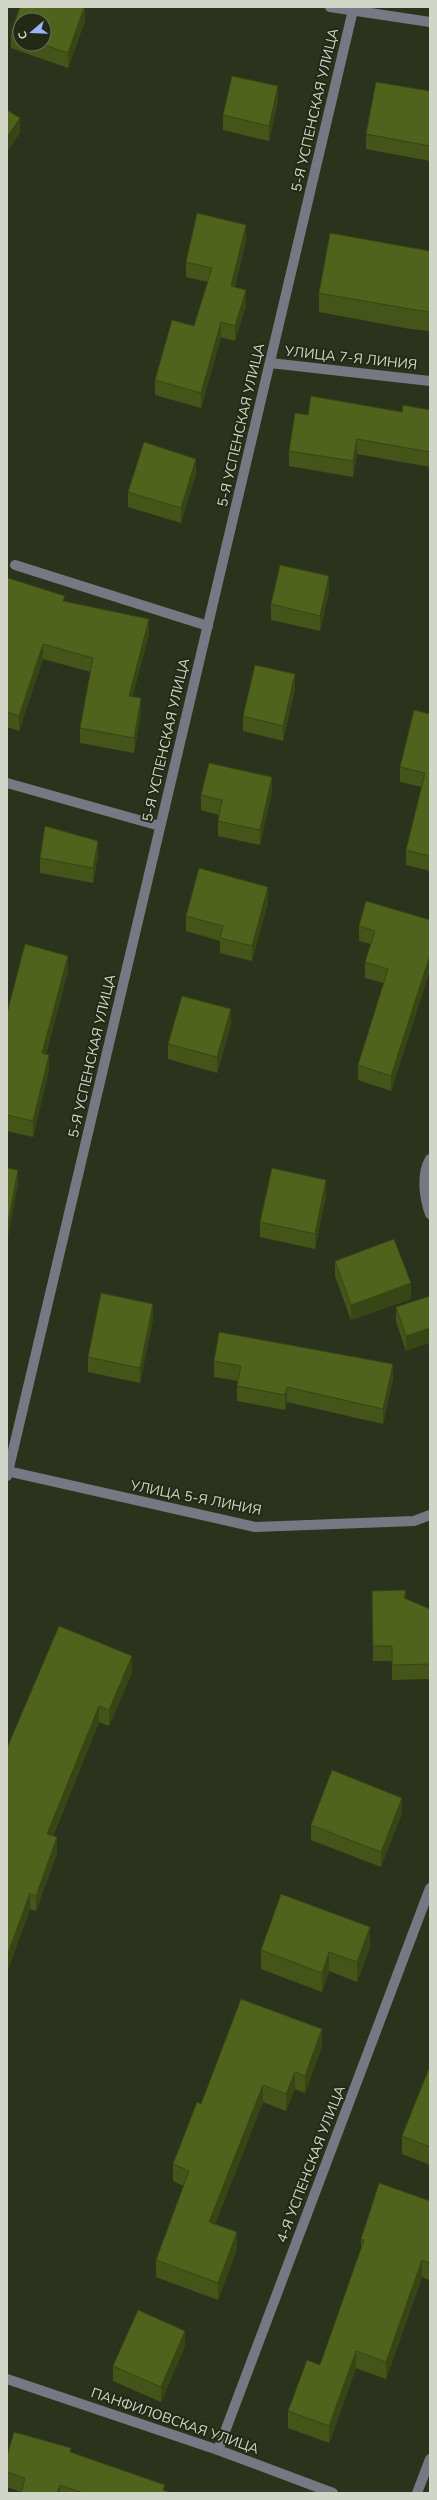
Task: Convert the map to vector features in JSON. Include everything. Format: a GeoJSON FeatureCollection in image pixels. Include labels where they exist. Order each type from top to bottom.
{"type":"FeatureCollection","features":[{"type":"Feature","properties":{"kind":"street"},"geometry":{"type":"LineString","coordinates":[[330,7],[430,22]]}},
{"type":"Feature","properties":{"kind":"street","name":"5-Я УСПЕНСКАЯ УЛИЦА"},"geometry":{"type":"LineString","coordinates":[[7,1473],[353,10]]}},
{"type":"Feature","properties":{"kind":"street","name":"УЛИЦА 7-Я ЛИНИЯ"},"geometry":{"type":"LineString","coordinates":[[270,363],[430,381]]}},
{"type":"Feature","properties":{"kind":"street"},"geometry":{"type":"LineString","coordinates":[[15,565],[208,626]]}},
{"type":"Feature","properties":{"kind":"street"},"geometry":{"type":"LineString","coordinates":[[7,783],[160,826]]}},
{"type":"Feature","properties":{"kind":"street"},"geometry":{"type":"LineString","coordinates":[[430,1159],[425,1168],[426,1203],[430,1214]]}},
{"type":"Feature","properties":{"kind":"street","name":"УЛИЦА 5-Я ЛИНИЯ"},"geometry":{"type":"LineString","coordinates":[[7,1473],[255,1527],[414,1521],[430,1515]]}},
{"type":"Feature","properties":{"kind":"street","name":"4-Я УСПЕНСКАЯ УЛИЦА"},"geometry":{"type":"LineString","coordinates":[[218,2450],[430,1888]]}},
{"type":"Feature","properties":{"kind":"street","name":"ПАНФИЛОВСКАЯ УЛИЦА"},"geometry":{"type":"LineString","coordinates":[[7,2379],[218,2450],[333,2493]]}},
{"type":"Feature","properties":{"kind":"street"},"geometry":{"type":"LineString","coordinates":[[417,2493],[430,2459]]}},
{"type":"Feature","properties":{"kind":"building"},"geometry":{"type":"Polygon","coordinates":[[[20,7],[84,7],[68,53],[52,47],[52,12],[18,12],[20,7]]]}},
{"type":"Feature","properties":{"kind":"building"},"geometry":{"type":"Polygon","coordinates":[[[232,76],[278,86],[269,126],[223,115],[232,76]]]}},
{"type":"Feature","properties":{"kind":"building"},"geometry":{"type":"Polygon","coordinates":[[[376,82],[430,91],[430,146],[366,134],[376,82]]]}},
{"type":"Feature","properties":{"kind":"building"},"geometry":{"type":"Polygon","coordinates":[[[7,110],[20,118],[7,137],[7,110]]]}},
{"type":"Feature","properties":{"kind":"building"},"geometry":{"type":"Polygon","coordinates":[[[197,213],[246,225],[231,286],[246,290],[235,326],[221,322],[201,393],[155,380],[172,320],[194,326],[212,268],[186,262],[197,213]]]}},
{"type":"Feature","properties":{"kind":"building"},"geometry":{"type":"Polygon","coordinates":[[[330,233],[430,251],[430,312],[319,293],[330,233]]]}},
{"type":"Feature","properties":{"kind":"building"},"geometry":{"type":"Polygon","coordinates":[[[311,396],[402,412],[403,405],[430,410],[430,452],[357,439],[353,461],[289,451],[295,413],[308,415],[311,396]]]}},
{"type":"Feature","properties":{"kind":"building"},"geometry":{"type":"Polygon","coordinates":[[[144,442],[196,459],[181,508],[128,492],[144,442]]]}},
{"type":"Feature","properties":{"kind":"building"},"geometry":{"type":"Polygon","coordinates":[[[280,565],[329,576],[320,616],[271,604],[280,565]]]}},
{"type":"Feature","properties":{"kind":"building"},"geometry":{"type":"Polygon","coordinates":[[[8,578],[65,596],[63,601],[149,619],[129,696],[141,698],[134,738],[80,728],[93,658],[43,644],[19,716],[7,712],[8,578]]]}},
{"type":"Feature","properties":{"kind":"building"},"geometry":{"type":"Polygon","coordinates":[[[255,665],[295,674],[283,726],[243,716],[255,665]]]}},
{"type":"Feature","properties":{"kind":"building"},"geometry":{"type":"Polygon","coordinates":[[[414,710],[430,714],[430,856],[406,850],[425,773],[400,767],[414,710]]]}},
{"type":"Feature","properties":{"kind":"building"},"geometry":{"type":"Polygon","coordinates":[[[209,763],[272,777],[260,830],[218,821],[222,800],[201,795],[209,763]]]}},
{"type":"Feature","properties":{"kind":"building"},"geometry":{"type":"Polygon","coordinates":[[[45,826],[98,841],[93,868],[40,858],[45,826]]]}},
{"type":"Feature","properties":{"kind":"building"},"geometry":{"type":"Polygon","coordinates":[[[199,868],[268,887],[252,946],[220,938],[223,926],[186,916],[199,868]]]}},
{"type":"Feature","properties":{"kind":"building"},"geometry":{"type":"Polygon","coordinates":[[[366,901],[430,920],[430,955],[391,1076],[358,1065],[388,969],[365,962],[375,931],[359,926],[366,901]]]}},
{"type":"Feature","properties":{"kind":"building"},"geometry":{"type":"Polygon","coordinates":[[[25,944],[68,956],[42,1053],[49,1055],[33,1121],[7,1115],[7,1013],[25,944]]]}},
{"type":"Feature","properties":{"kind":"building"},"geometry":{"type":"Polygon","coordinates":[[[182,996],[231,1009],[217,1057],[168,1044],[182,996]]]}},
{"type":"Feature","properties":{"kind":"building"},"geometry":{"type":"Polygon","coordinates":[[[7,1168],[18,1170],[7,1228],[7,1168]]]}},
{"type":"Feature","properties":{"kind":"building"},"geometry":{"type":"Polygon","coordinates":[[[272,1168],[326,1180],[315,1234],[260,1222],[272,1168]]]}},
{"type":"Feature","properties":{"kind":"building"},"geometry":{"type":"Polygon","coordinates":[[[394,1239],[411,1283],[351,1305],[335,1261],[394,1239]]]}},
{"type":"Feature","properties":{"kind":"building"},"geometry":{"type":"Polygon","coordinates":[[[101,1293],[153,1304],[140,1368],[88,1357],[101,1293]]]}},
{"type":"Feature","properties":{"kind":"building"},"geometry":{"type":"Polygon","coordinates":[[[430,1296],[430,1328],[406,1336],[396,1307],[430,1296]]]}},
{"type":"Feature","properties":{"kind":"building"},"geometry":{"type":"Polygon","coordinates":[[[219,1332],[393,1364],[383,1409],[287,1387],[285,1395],[237,1386],[241,1366],[214,1361],[219,1332]]]}},
{"type":"Feature","properties":{"kind":"building"},"geometry":{"type":"Polygon","coordinates":[[[406,1590],[404,1598],[430,1609],[430,1664],[392,1665],[392,1646],[373,1646],[372,1591],[406,1590]]]}},
{"type":"Feature","properties":{"kind":"building"},"geometry":{"type":"Polygon","coordinates":[[[59,1626],[132,1656],[109,1710],[99,1706],[47,1834],[57,1837],[36,1896],[30,1893],[7,1956],[7,1748],[59,1626]]]}},
{"type":"Feature","properties":{"kind":"building"},"geometry":{"type":"Polygon","coordinates":[[[332,1770],[402,1798],[381,1852],[311,1825],[332,1770]]]}},
{"type":"Feature","properties":{"kind":"building"},"geometry":{"type":"Polygon","coordinates":[[[281,1894],[370,1927],[357,1962],[329,1952],[322,1973],[261,1950],[281,1894]]]}},
{"type":"Feature","properties":{"kind":"building"},"geometry":{"type":"Polygon","coordinates":[[[241,1999],[322,2029],[305,2076],[295,2072],[286,2094],[263,2085],[209,2222],[237,2232],[218,2283],[156,2260],[189,2171],[173,2164],[197,2102],[201,2104],[241,1999]]]}},
{"type":"Feature","properties":{"kind":"building"},"geometry":{"type":"Polygon","coordinates":[[[430,2066],[430,2147],[402,2136],[430,2066]]]}},
{"type":"Feature","properties":{"kind":"building"},"geometry":{"type":"Polygon","coordinates":[[[379,2183],[430,2201],[430,2259],[429,2263],[422,2260],[386,2362],[356,2351],[329,2426],[288,2411],[307,2360],[320,2365],[364,2240],[361,2239],[379,2183]]]}},
{"type":"Feature","properties":{"kind":"building"},"geometry":{"type":"Polygon","coordinates":[[[138,2310],[185,2331],[161,2387],[113,2366],[138,2310]]]}},
{"type":"Feature","properties":{"kind":"building"},"geometry":{"type":"Polygon","coordinates":[[[14,2432],[71,2448],[70,2452],[165,2485],[163,2490],[172,2493],[83,2493],[60,2485],[57,2493],[21,2493],[25,2478],[7,2472],[7,2456],[14,2432]]]}}]}
